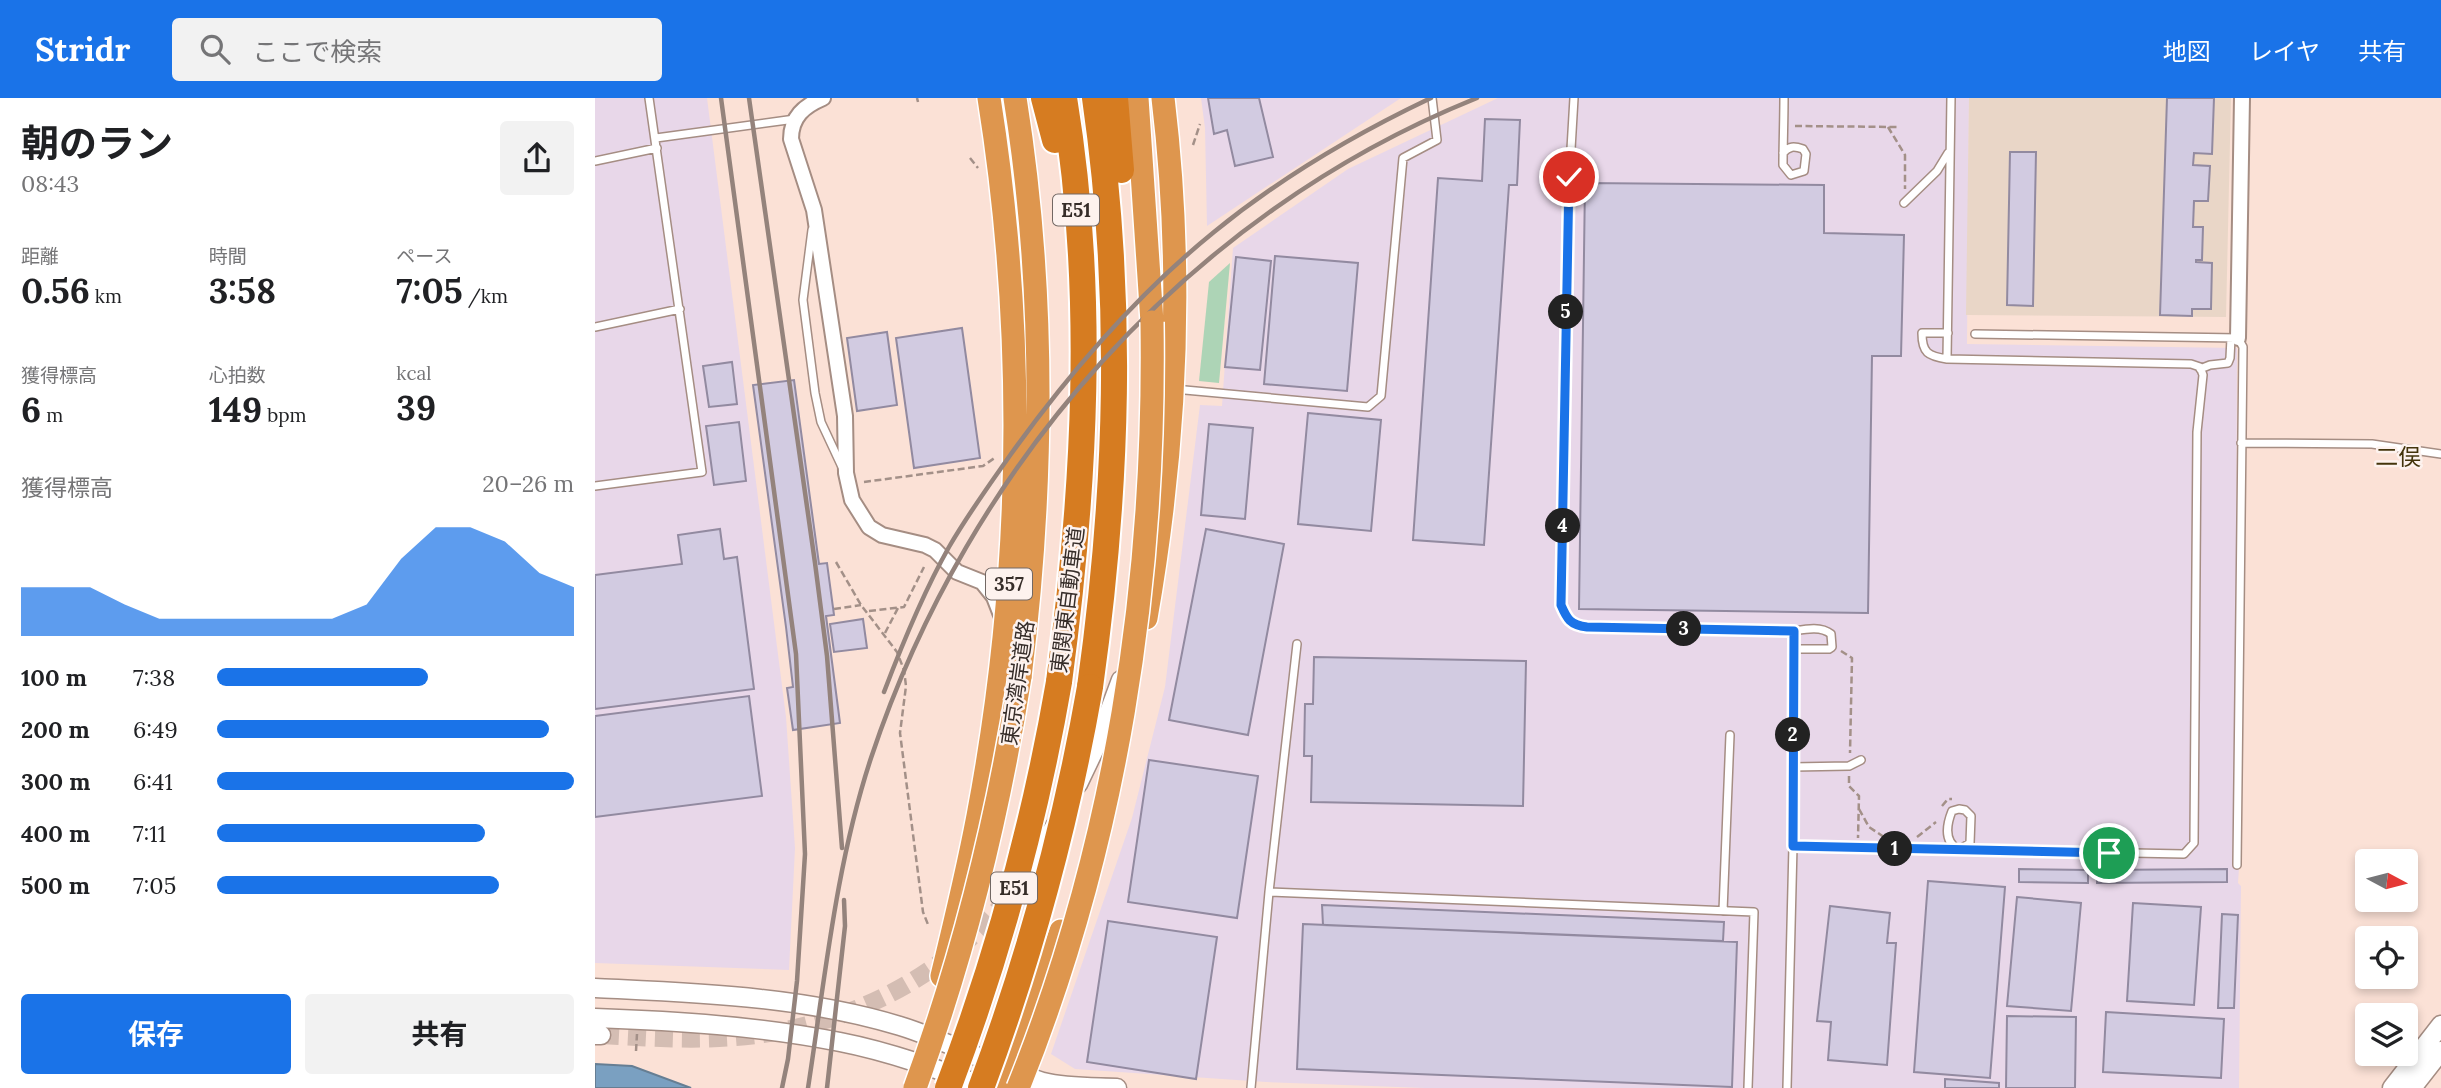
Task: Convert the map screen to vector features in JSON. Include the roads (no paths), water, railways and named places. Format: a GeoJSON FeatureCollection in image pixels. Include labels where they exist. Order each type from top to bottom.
{"type":"FeatureCollection","features":[{"type":"Feature","properties":{"kind":"highway","name":"東京湾岸道路"},"geometry":{"type":"LineString","coordinates":[[913,1088],[954,928],[993,730],[1015,500],[1016,365],[1008,242],[989,98]]}},
{"type":"Feature","properties":{"kind":"highway","name":"東京湾岸道路"},"geometry":{"type":"LineString","coordinates":[[913,1088],[966,932],[1003,779],[1028,614],[1039,451],[1038,346],[1024,155],[1015,98]]}},
{"type":"Feature","properties":{"kind":"highway"},"geometry":{"type":"LineString","coordinates":[[1044,98],[1078,233]]}},
{"type":"Feature","properties":{"kind":"highway","name":"東関東自動車道"},"geometry":{"type":"LineString","coordinates":[[948,1088],[1005,921],[1029,830],[1049,739],[1068,617],[1083,442],[1083,322],[1078,233],[1064,98]]}},
{"type":"Feature","properties":{"kind":"highway","name":"東関東自動車道"},"geometry":{"type":"LineString","coordinates":[[981,1088],[1020,977],[1050,876],[1070,792],[1100,620],[1112,486],[1114,320],[1106,189],[1095,98]]}},
{"type":"Feature","properties":{"kind":"highway"},"geometry":{"type":"LineString","coordinates":[[1114,320],[1121,269],[1123,217],[1115,98]]}},
{"type":"Feature","properties":{"kind":"highway"},"geometry":{"type":"LineString","coordinates":[[1012,1082],[1050,1001],[1082,897],[1126,703],[1137,623],[1152,440],[1152,322],[1137,98]]}},
{"type":"Feature","properties":{"kind":"highway"},"geometry":{"type":"LineString","coordinates":[[1012,1082],[1097,818],[1134,678],[1151,587],[1172,389],[1174,253],[1171,174],[1163,98]]}},
{"type":"Feature","properties":{"kind":"street"},"geometry":{"type":"LineString","coordinates":[[823,98],[809,104],[795,119],[791,128],[791,139],[814,209],[845,416],[846,473],[852,500],[869,527],[895,540],[925,545],[935,550],[957,572],[982,582],[994,597],[1005,626]]}},
{"type":"Feature","properties":{"kind":"street"},"geometry":{"type":"LineString","coordinates":[[2234,338],[2242,98]]}},
{"type":"Feature","properties":{"kind":"street"},"geometry":{"type":"LineString","coordinates":[[1002,905],[1030,866],[1081,778],[1098,742],[1137,636],[1151,587]]}},
{"type":"Feature","properties":{"kind":"street"},"geometry":{"type":"LineString","coordinates":[[595,988],[713,995],[786,1003],[883,1022],[926,1035],[1012,1082],[1117,1088]]}},
{"type":"Feature","properties":{"kind":"street"},"geometry":{"type":"LineString","coordinates":[[596,1024],[677,1021],[841,1042],[919,1063],[988,1088]]}},
{"type":"Feature","properties":{"kind":"street"},"geometry":{"type":"LineString","coordinates":[[2392,1088],[2441,1026]]}},
{"type":"Feature","properties":{"kind":"street"},"geometry":{"type":"LineString","coordinates":[[2412,1088],[2441,1051]]}},
{"type":"Feature","properties":{"kind":"lane"},"geometry":{"type":"LineString","coordinates":[[595,486],[702,472],[649,98]]}},
{"type":"Feature","properties":{"kind":"lane"},"geometry":{"type":"LineString","coordinates":[[1172,389],[1368,407],[1381,396],[1403,158],[1437,140],[1432,98]]}},
{"type":"Feature","properties":{"kind":"lane"},"geometry":{"type":"LineString","coordinates":[[1574,98],[1569,183],[1561,605],[1567,620],[1576,626],[1826,630],[1831,634],[1829,649],[1794,649]]}},
{"type":"Feature","properties":{"kind":"lane"},"geometry":{"type":"LineString","coordinates":[[1783,153],[1784,98]]}},
{"type":"Feature","properties":{"kind":"lane"},"geometry":{"type":"LineString","coordinates":[[1947,359],[1951,98]]}},
{"type":"Feature","properties":{"kind":"lane"},"geometry":{"type":"LineString","coordinates":[[656,138],[795,119]]}},
{"type":"Feature","properties":{"kind":"lane"},"geometry":{"type":"LineString","coordinates":[[1904,203],[1941,165],[1951,146]]}},
{"type":"Feature","properties":{"kind":"lane"},"geometry":{"type":"LineString","coordinates":[[595,161],[657,148]]}},
{"type":"Feature","properties":{"kind":"lane"},"geometry":{"type":"LineString","coordinates":[[814,209],[804,288],[805,313],[821,422],[846,473]]}},
{"type":"Feature","properties":{"kind":"lane"},"geometry":{"type":"LineString","coordinates":[[595,327],[680,309]]}},
{"type":"Feature","properties":{"kind":"lane"},"geometry":{"type":"LineString","coordinates":[[1793,846],[2184,854],[2194,843],[2197,432],[2203,375],[2200,369],[2191,364],[1947,359],[1931,355],[1922,346],[1922,332],[1948,333]]}},
{"type":"Feature","properties":{"kind":"lane"},"geometry":{"type":"LineString","coordinates":[[1975,334],[2234,338],[2243,347],[2237,865]]}},
{"type":"Feature","properties":{"kind":"lane"},"geometry":{"type":"LineString","coordinates":[[2200,369],[2228,363],[2234,338]]}},
{"type":"Feature","properties":{"kind":"lane"},"geometry":{"type":"LineString","coordinates":[[2241,443],[2372,444],[2441,454]]}},
{"type":"Feature","properties":{"kind":"lane"},"geometry":{"type":"LineString","coordinates":[[1787,1088],[1793,846],[1794,631]]}},
{"type":"Feature","properties":{"kind":"lane"},"geometry":{"type":"LineString","coordinates":[[1251,1088],[1269,892],[1297,644]]}},
{"type":"Feature","properties":{"kind":"lane"},"geometry":{"type":"LineString","coordinates":[[1723,911],[1730,735]]}},
{"type":"Feature","properties":{"kind":"lane"},"geometry":{"type":"LineString","coordinates":[[1793,767],[1849,766],[1861,760]]}},
{"type":"Feature","properties":{"kind":"lane"},"geometry":{"type":"LineString","coordinates":[[1959,809],[1965,810],[1971,816],[1970,843],[1959,850],[1948,841],[1949,819],[1952,811],[1959,809]]}},
{"type":"Feature","properties":{"kind":"lane"},"geometry":{"type":"LineString","coordinates":[[1269,892],[1754,912],[1748,1088]]}},
{"type":"Feature","properties":{"kind":"water"},"geometry":{"type":"Polygon","coordinates":[[[595,1064],[632,1066],[691,1088],[595,1088],[595,1064]]]}},
{"type":"Feature","properties":{"kind":"tunnel"},"geometry":{"type":"LineString","coordinates":[[601,1035],[674,1038],[759,1035],[838,1016],[910,983],[974,934],[1002,905]]}},
{"type":"Feature","properties":{"kind":"railway"},"geometry":{"type":"LineString","coordinates":[[721,98],[796,654],[805,854],[797,981],[782,1088]]}},
{"type":"Feature","properties":{"kind":"railway"},"geometry":{"type":"LineString","coordinates":[[749,98],[827,656],[842,848]]}},
{"type":"Feature","properties":{"kind":"railway"},"geometry":{"type":"LineString","coordinates":[[884,692],[922,600],[956,535],[1033,424],[1105,336],[1185,257],[1265,194],[1318,159],[1431,98]]}},
{"type":"Feature","properties":{"kind":"railway"},"geometry":{"type":"LineString","coordinates":[[808,1088],[840,880],[871,758],[913,650],[966,548],[1029,451],[1102,362],[1184,281],[1274,209],[1372,148],[1477,98]]}},
{"type":"Feature","properties":{"kind":"railway"},"geometry":{"type":"LineString","coordinates":[[827,1088],[845,926],[844,900]]}},
{"type":"Feature","properties":{"kind":"district","name":"二俣"},"geometry":{"type":"Point","coordinates":[2398,457]}}]}
